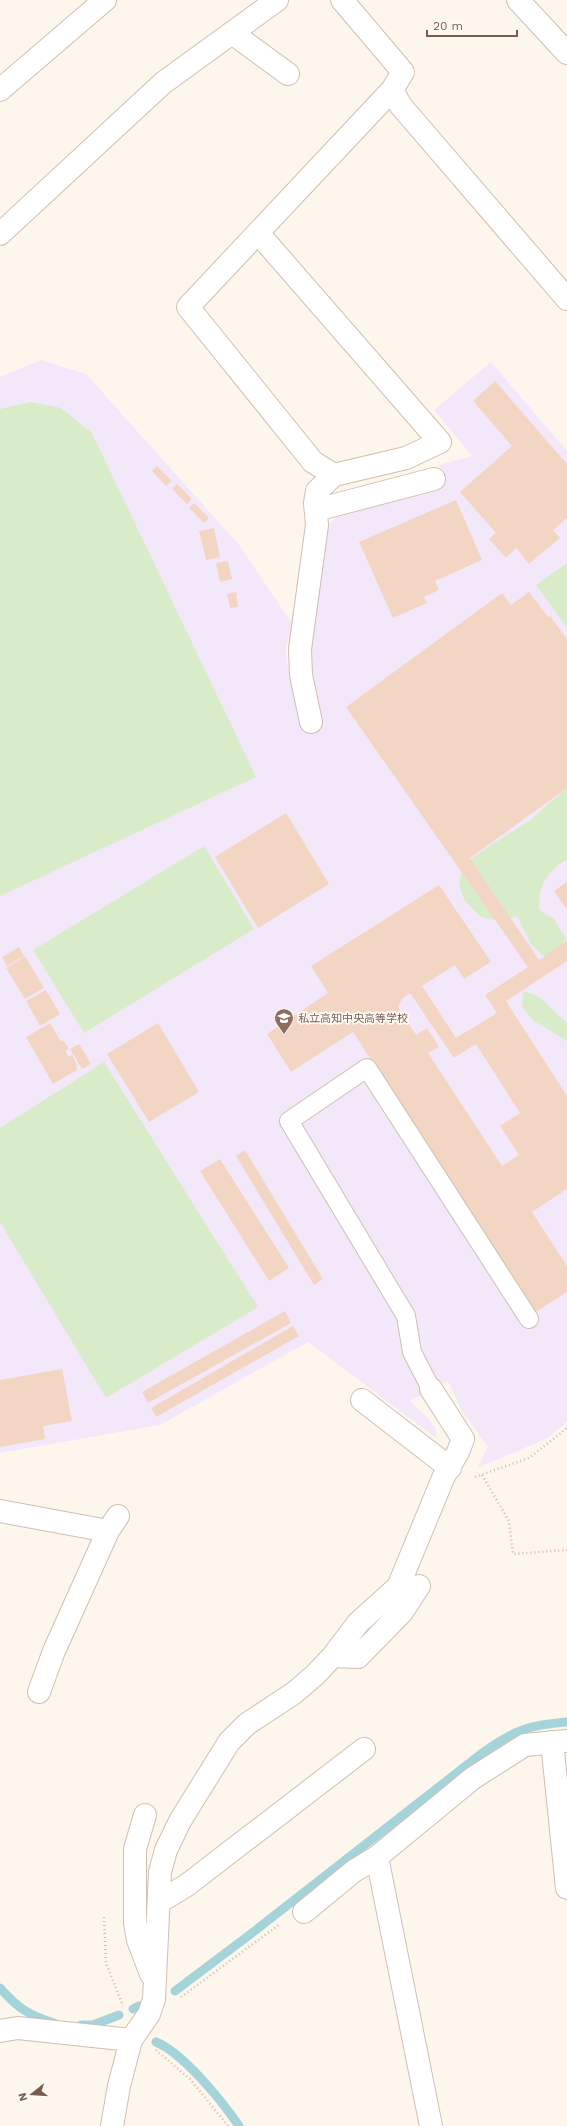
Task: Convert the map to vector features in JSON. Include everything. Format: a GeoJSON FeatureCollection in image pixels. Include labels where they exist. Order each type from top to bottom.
{"type":"FeatureCollection","features":[{"type":"Feature","properties":{"kind":"street"},"geometry":{"type":"LineString","coordinates":[[0,90],[105,0]]}},
{"type":"Feature","properties":{"kind":"street"},"geometry":{"type":"LineString","coordinates":[[0,234],[163,83],[277,0]]}},
{"type":"Feature","properties":{"kind":"street"},"geometry":{"type":"LineString","coordinates":[[334,475],[313,462],[188,307],[392,90],[403,72],[342,0]]}},
{"type":"Feature","properties":{"kind":"street"},"geometry":{"type":"LineString","coordinates":[[518,0],[565,46]]}},
{"type":"Feature","properties":{"kind":"street"},"geometry":{"type":"LineString","coordinates":[[232,33],[288,74]]}},
{"type":"Feature","properties":{"kind":"street"},"geometry":{"type":"LineString","coordinates":[[392,90],[401,106],[567,299]]}},
{"type":"Feature","properties":{"kind":"street"},"geometry":{"type":"LineString","coordinates":[[258,233],[440,442],[406,458],[334,475],[317,491],[317,525],[300,649],[301,675],[311,722]]}},
{"type":"Feature","properties":{"kind":"street"},"geometry":{"type":"LineString","coordinates":[[316,510],[434,479]]}},
{"type":"Feature","properties":{"kind":"street"},"geometry":{"type":"LineString","coordinates":[[112,2126],[118,2086],[131,2040],[149,2014],[154,1999],[160,1872],[166,1850],[180,1821],[229,1742],[247,1724],[294,1693],[333,1656],[358,1623],[398,1587],[444,1476],[450,1468],[463,1440],[431,1390]]}},
{"type":"Feature","properties":{"kind":"street"},"geometry":{"type":"LineString","coordinates":[[362,1400],[450,1468]]}},
{"type":"Feature","properties":{"kind":"street"},"geometry":{"type":"LineString","coordinates":[[0,1511],[113,1523],[54,1651],[39,1692]]}},
{"type":"Feature","properties":{"kind":"street"},"geometry":{"type":"LineString","coordinates":[[333,1656],[358,1657],[402,1612],[419,1586]]}},
{"type":"Feature","properties":{"kind":"street"},"geometry":{"type":"LineString","coordinates":[[304,1912],[354,1871],[377,1857],[474,1778],[525,1745],[559,1741],[567,1888]]}},
{"type":"Feature","properties":{"kind":"street"},"geometry":{"type":"LineString","coordinates":[[159,1902],[187,1885],[364,1748]]}},
{"type":"Feature","properties":{"kind":"street"},"geometry":{"type":"LineString","coordinates":[[145,1815],[135,1849],[135,1923],[138,1940],[155,1983]]}},
{"type":"Feature","properties":{"kind":"street"},"geometry":{"type":"LineString","coordinates":[[377,1857],[431,2126]]}},
{"type":"Feature","properties":{"kind":"street"},"geometry":{"type":"LineString","coordinates":[[0,2031],[18,2028],[131,2040]]}},
{"type":"Feature","properties":{"kind":"lane"},"geometry":{"type":"LineString","coordinates":[[431,1390],[412,1352],[406,1316],[289,1121],[367,1068],[529,1319]]}},
{"type":"Feature","properties":{"kind":"path"},"geometry":{"type":"LineString","coordinates":[[470,1480],[529,1458],[567,1428]]}},
{"type":"Feature","properties":{"kind":"path"},"geometry":{"type":"LineString","coordinates":[[482,1475],[509,1521],[513,1554],[567,1550]]}},
{"type":"Feature","properties":{"kind":"path"},"geometry":{"type":"LineString","coordinates":[[149,2014],[185,1995],[296,1911],[304,1912]]}},
{"type":"Feature","properties":{"kind":"path"},"geometry":{"type":"LineString","coordinates":[[104,1916],[106,1963],[123,2007]]}},
{"type":"Feature","properties":{"kind":"path"},"geometry":{"type":"LineString","coordinates":[[131,2040],[151,2046],[190,2079],[228,2126]]}},
{"type":"Feature","properties":{"kind":"shaded area","name":"私立高知中央高等学校"},"geometry":{"type":"Polygon","coordinates":[[[41,360],[86,374],[240,546],[293,625],[286,647],[287,663],[302,729],[322,723],[304,646],[324,537],[332,521],[345,510],[362,504],[442,487],[439,465],[472,456],[434,410],[491,362],[567,451],[567,1422],[548,1438],[477,1468],[488,1447],[462,1411],[448,1381],[410,1401],[428,1418],[436,1430],[436,1438],[308,1342],[160,1425],[0,1453],[0,377],[41,360]]]}},
{"type":"Feature","properties":{"kind":"green space"},"geometry":{"type":"Polygon","coordinates":[[[31,402],[61,408],[92,433],[256,777],[0,896],[0,409],[31,402]]]}},
{"type":"Feature","properties":{"kind":"green space"},"geometry":{"type":"Polygon","coordinates":[[[567,563],[567,628],[536,585],[567,563]]]}},
{"type":"Feature","properties":{"kind":"green space"},"geometry":{"type":"Polygon","coordinates":[[[567,788],[567,859],[559,864],[548,875],[542,886],[539,901],[539,910],[554,919],[566,939],[560,957],[543,956],[531,944],[517,916],[500,921],[481,917],[465,901],[459,886],[463,865],[529,821],[567,788]]]}},
{"type":"Feature","properties":{"kind":"green space"},"geometry":{"type":"Polygon","coordinates":[[[204,846],[254,929],[84,1033],[33,950],[204,846]]]}},
{"type":"Feature","properties":{"kind":"green space"},"geometry":{"type":"Polygon","coordinates":[[[523,991],[538,996],[567,1023],[567,1041],[531,1019],[522,1006],[523,991]]]}},
{"type":"Feature","properties":{"kind":"green space"},"geometry":{"type":"Polygon","coordinates":[[[104,1062],[258,1307],[106,1398],[0,1222],[0,1128],[104,1062]]]}},
{"type":"Feature","properties":{"kind":"building"},"geometry":{"type":"Polygon","coordinates":[[[495,381],[567,464],[567,518],[553,530],[560,538],[529,564],[516,548],[506,558],[489,539],[496,533],[460,492],[512,446],[473,401],[495,381]]]}},
{"type":"Feature","properties":{"kind":"building"},"geometry":{"type":"Polygon","coordinates":[[[157,466],[172,481],[166,486],[152,471],[157,466]]]}},
{"type":"Feature","properties":{"kind":"building"},"geometry":{"type":"Polygon","coordinates":[[[177,484],[192,499],[187,504],[172,489],[177,484]]]}},
{"type":"Feature","properties":{"kind":"building"},"geometry":{"type":"Polygon","coordinates":[[[456,500],[482,560],[435,581],[439,590],[424,597],[427,603],[393,618],[359,542],[456,500]]]}},
{"type":"Feature","properties":{"kind":"building"},"geometry":{"type":"Polygon","coordinates":[[[194,503],[209,518],[204,523],[189,508],[194,503]]]}},
{"type":"Feature","properties":{"kind":"building"},"geometry":{"type":"Polygon","coordinates":[[[214,528],[220,557],[206,560],[199,531],[214,528]]]}},
{"type":"Feature","properties":{"kind":"building"},"geometry":{"type":"Polygon","coordinates":[[[228,561],[232,579],[220,582],[216,563],[228,561]]]}},
{"type":"Feature","properties":{"kind":"building"},"geometry":{"type":"Polygon","coordinates":[[[236,592],[238,607],[230,608],[227,594],[236,592]]]}},
{"type":"Feature","properties":{"kind":"building"},"geometry":{"type":"Polygon","coordinates":[[[529,592],[548,617],[550,616],[567,639],[567,788],[470,858],[539,960],[567,941],[567,961],[506,1001],[567,1096],[567,1189],[532,1212],[567,1266],[567,1292],[534,1313],[353,1032],[291,1072],[267,1034],[328,993],[311,966],[439,885],[491,962],[464,979],[455,965],[422,986],[456,1038],[497,1013],[485,995],[528,967],[346,707],[502,593],[511,605],[529,592]],[[410,993],[402,999],[398,1007],[416,1035],[427,1028],[439,1047],[428,1053],[502,1166],[519,1155],[500,1126],[520,1113],[476,1044],[454,1058],[410,993]]]}},
{"type":"Feature","properties":{"kind":"building"},"geometry":{"type":"Polygon","coordinates":[[[286,813],[329,884],[258,928],[215,857],[286,813]]]}},
{"type":"Feature","properties":{"kind":"building"},"geometry":{"type":"Polygon","coordinates":[[[567,882],[567,910],[554,891],[567,882]]]}},
{"type":"Feature","properties":{"kind":"building"},"geometry":{"type":"Polygon","coordinates":[[[19,947],[24,956],[7,966],[2,957],[19,947]]]}},
{"type":"Feature","properties":{"kind":"building"},"geometry":{"type":"Polygon","coordinates":[[[25,956],[44,988],[25,999],[6,968],[25,956]]]}},
{"type":"Feature","properties":{"kind":"building"},"geometry":{"type":"Polygon","coordinates":[[[46,990],[60,1014],[40,1026],[26,1001],[46,990]]]}},
{"type":"Feature","properties":{"kind":"building"},"geometry":{"type":"Polygon","coordinates":[[[50,1023],[61,1042],[63,1040],[69,1049],[65,1051],[69,1057],[72,1055],[77,1065],[77,1070],[53,1084],[26,1037],[50,1023]]]}},
{"type":"Feature","properties":{"kind":"building"},"geometry":{"type":"Polygon","coordinates":[[[158,1023],[199,1092],[149,1122],[107,1054],[158,1023]]]}},
{"type":"Feature","properties":{"kind":"building"},"geometry":{"type":"Polygon","coordinates":[[[79,1044],[91,1064],[82,1069],[70,1049],[79,1044]]]}},
{"type":"Feature","properties":{"kind":"building"},"geometry":{"type":"Polygon","coordinates":[[[245,1150],[323,1279],[314,1285],[236,1156],[245,1150]]]}},
{"type":"Feature","properties":{"kind":"building"},"geometry":{"type":"Polygon","coordinates":[[[220,1159],[289,1268],[269,1281],[200,1171],[220,1159]]]}},
{"type":"Feature","properties":{"kind":"building"},"geometry":{"type":"Polygon","coordinates":[[[285,1311],[291,1323],[148,1403],[142,1392],[285,1311]]]}},
{"type":"Feature","properties":{"kind":"building"},"geometry":{"type":"Polygon","coordinates":[[[293,1326],[299,1336],[156,1417],[151,1408],[293,1326]]]}},
{"type":"Feature","properties":{"kind":"building"},"geometry":{"type":"Polygon","coordinates":[[[62,1369],[72,1421],[43,1426],[45,1439],[0,1447],[0,1380],[62,1369]]]}},
{"type":"Feature","properties":{"kind":"waterway"},"geometry":{"type":"LineString","coordinates":[[175,1991],[252,1933],[481,1754],[521,1730],[541,1725],[567,1722]]}},
{"type":"Feature","properties":{"kind":"waterway"},"geometry":{"type":"LineString","coordinates":[[0,1988],[12,2001],[30,2014],[54,2023]]}},
{"type":"Feature","properties":{"kind":"waterway"},"geometry":{"type":"LineString","coordinates":[[133,2009],[139,2006]]}},
{"type":"Feature","properties":{"kind":"waterway"},"geometry":{"type":"LineString","coordinates":[[81,2025],[93,2025],[119,2015]]}},
{"type":"Feature","properties":{"kind":"waterway"},"geometry":{"type":"LineString","coordinates":[[156,2042],[178,2056],[190,2067],[223,2104],[239,2126]]}},
{"type":"Feature","properties":{"kind":"place","name":"私立高知中央高等学校"},"geometry":{"type":"Point","coordinates":[284,1035]}}]}
